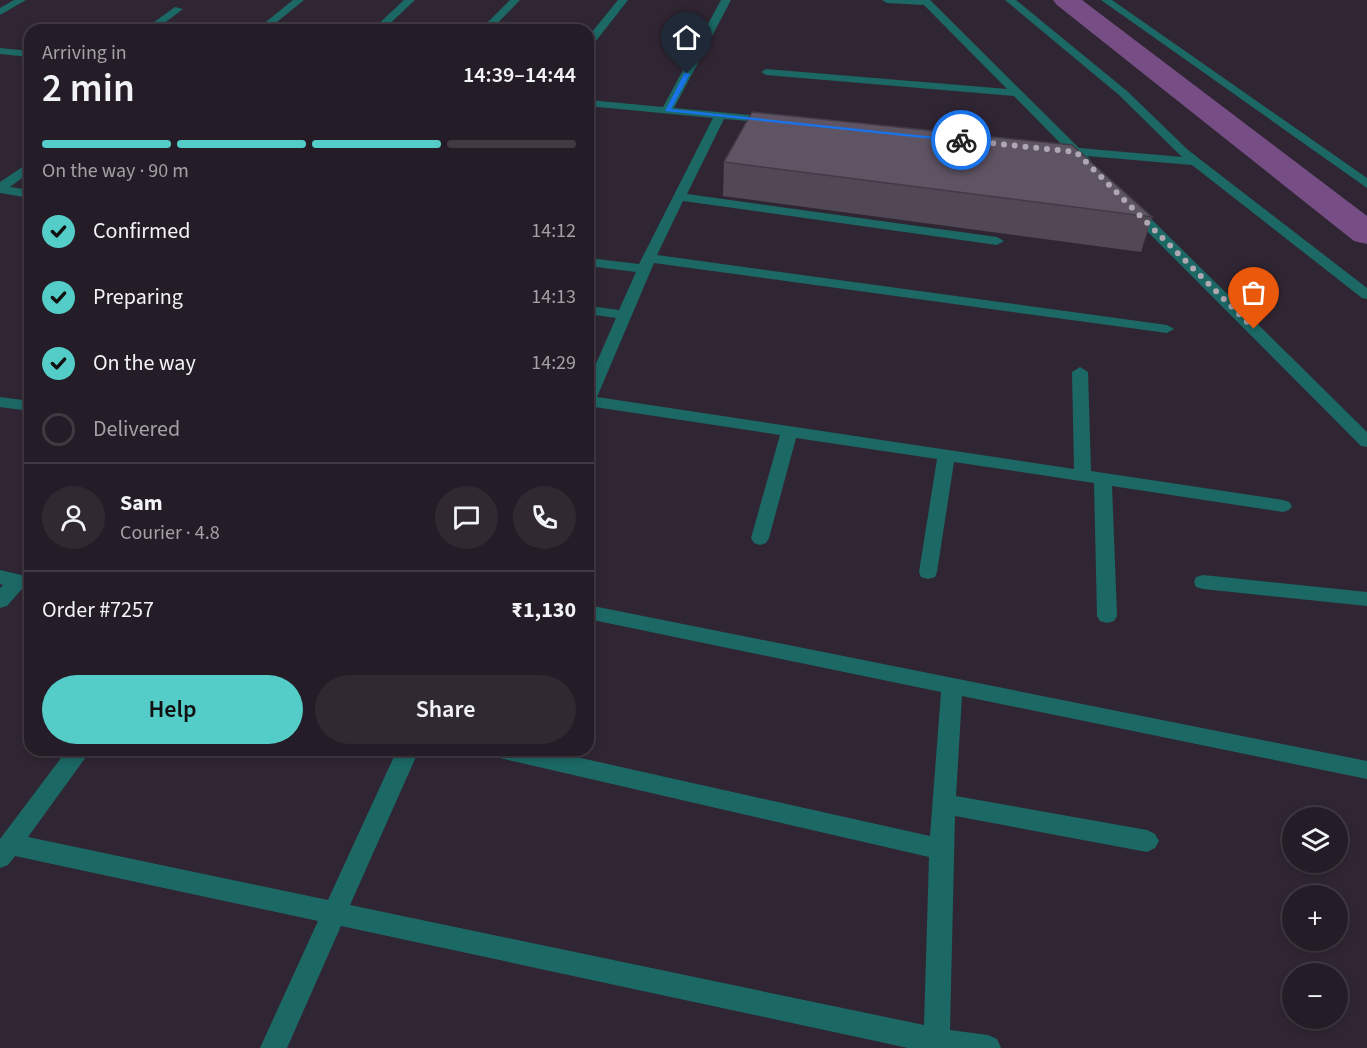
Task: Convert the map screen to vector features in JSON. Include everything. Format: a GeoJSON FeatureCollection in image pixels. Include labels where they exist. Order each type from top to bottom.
{"type":"FeatureCollection","features":[{"type":"Feature","properties":{"kind":"street"},"geometry":{"type":"LineString","coordinates":[[0,12],[21,0]]}},
{"type":"Feature","properties":{"kind":"street"},"geometry":{"type":"LineString","coordinates":[[269,24],[299,0]]}},
{"type":"Feature","properties":{"kind":"street"},"geometry":{"type":"LineString","coordinates":[[384,24],[410,0]]}},
{"type":"Feature","properties":{"kind":"street"},"geometry":{"type":"LineString","coordinates":[[491,24],[515,0]]}},
{"type":"Feature","properties":{"kind":"street"},"geometry":{"type":"LineString","coordinates":[[594,36],[623,0]]}},
{"type":"Feature","properties":{"kind":"street"},"geometry":{"type":"LineString","coordinates":[[667,110],[726,0]]}},
{"type":"Feature","properties":{"kind":"street"},"geometry":{"type":"LineString","coordinates":[[887,0],[926,1],[1092,168]]}},
{"type":"Feature","properties":{"kind":"street"},"geometry":{"type":"LineString","coordinates":[[1010,0],[1123,93],[1196,162],[1367,295]]}},
{"type":"Feature","properties":{"kind":"street"},"geometry":{"type":"LineString","coordinates":[[1106,0],[1367,184]]}},
{"type":"Feature","properties":{"kind":"street"},"geometry":{"type":"LineString","coordinates":[[157,24],[178,9]]}},
{"type":"Feature","properties":{"kind":"street"},"geometry":{"type":"LineString","coordinates":[[0,51],[24,53]]}},
{"type":"Feature","properties":{"kind":"street"},"geometry":{"type":"LineString","coordinates":[[766,72],[1017,93]]}},
{"type":"Feature","properties":{"kind":"street"},"geometry":{"type":"LineString","coordinates":[[594,104],[791,122]]}},
{"type":"Feature","properties":{"kind":"street"},"geometry":{"type":"LineString","coordinates":[[594,386],[646,263],[720,115]]}},
{"type":"Feature","properties":{"kind":"street"},"geometry":{"type":"LineString","coordinates":[[1052,149],[1196,162]]}},
{"type":"Feature","properties":{"kind":"street"},"geometry":{"type":"LineString","coordinates":[[0,188],[24,170]]}},
{"type":"Feature","properties":{"kind":"street"},"geometry":{"type":"LineString","coordinates":[[0,188],[24,193]]}},
{"type":"Feature","properties":{"kind":"street"},"geometry":{"type":"LineString","coordinates":[[679,197],[997,241]]}},
{"type":"Feature","properties":{"kind":"street"},"geometry":{"type":"LineString","coordinates":[[1124,200],[1367,442]]}},
{"type":"Feature","properties":{"kind":"street"},"geometry":{"type":"LineString","coordinates":[[594,262],[646,263],[1167,329]]}},
{"type":"Feature","properties":{"kind":"street"},"geometry":{"type":"LineString","coordinates":[[594,311],[623,315]]}},
{"type":"Feature","properties":{"kind":"street"},"geometry":{"type":"LineString","coordinates":[[1080,372],[1083,476]]}},
{"type":"Feature","properties":{"kind":"street"},"geometry":{"type":"LineString","coordinates":[[0,402],[24,405]]}},
{"type":"Feature","properties":{"kind":"street"},"geometry":{"type":"LineString","coordinates":[[594,402],[1283,507]]}},
{"type":"Feature","properties":{"kind":"street"},"geometry":{"type":"LineString","coordinates":[[760,538],[789,432]]}},
{"type":"Feature","properties":{"kind":"street"},"geometry":{"type":"LineString","coordinates":[[928,572],[946,456]]}},
{"type":"Feature","properties":{"kind":"street"},"geometry":{"type":"LineString","coordinates":[[1103,480],[1107,616]]}},
{"type":"Feature","properties":{"kind":"street"},"geometry":{"type":"LineString","coordinates":[[0,601],[16,581]]}},
{"type":"Feature","properties":{"kind":"street"},"geometry":{"type":"LineString","coordinates":[[1203,582],[1367,599]]}},
{"type":"Feature","properties":{"kind":"street"},"geometry":{"type":"LineString","coordinates":[[594,613],[1367,770]]}},
{"type":"Feature","properties":{"kind":"street"},"geometry":{"type":"LineString","coordinates":[[937,1041],[941,849],[952,686]]}},
{"type":"Feature","properties":{"kind":"street"},"geometry":{"type":"LineString","coordinates":[[76,756],[5,851],[334,913],[937,1041],[988,1048]]}},
{"type":"Feature","properties":{"kind":"street"},"geometry":{"type":"LineString","coordinates":[[273,1048],[405,756]]}},
{"type":"Feature","properties":{"kind":"street"},"geometry":{"type":"LineString","coordinates":[[530,756],[941,849]]}},
{"type":"Feature","properties":{"kind":"street"},"geometry":{"type":"LineString","coordinates":[[944,804],[1147,841]]}},
{"type":"Feature","properties":{"kind":"building"},"geometry":{"type":"Polygon","coordinates":[[[752,112],[1072,145],[1152,217],[724,162],[752,112]]]}},
{"type":"Feature","properties":{"kind":"waterway"},"geometry":{"type":"LineString","coordinates":[[1066,0],[1367,233]]}},
{"type":"Feature","properties":{"kind":"way so far"},"geometry":{"type":"LineString","coordinates":[[961,140],[1076,152],[1254,329]]}},
{"type":"Feature","properties":{"kind":"route"},"geometry":{"type":"LineString","coordinates":[[687,74],[667,110],[961,140]]}}]}
